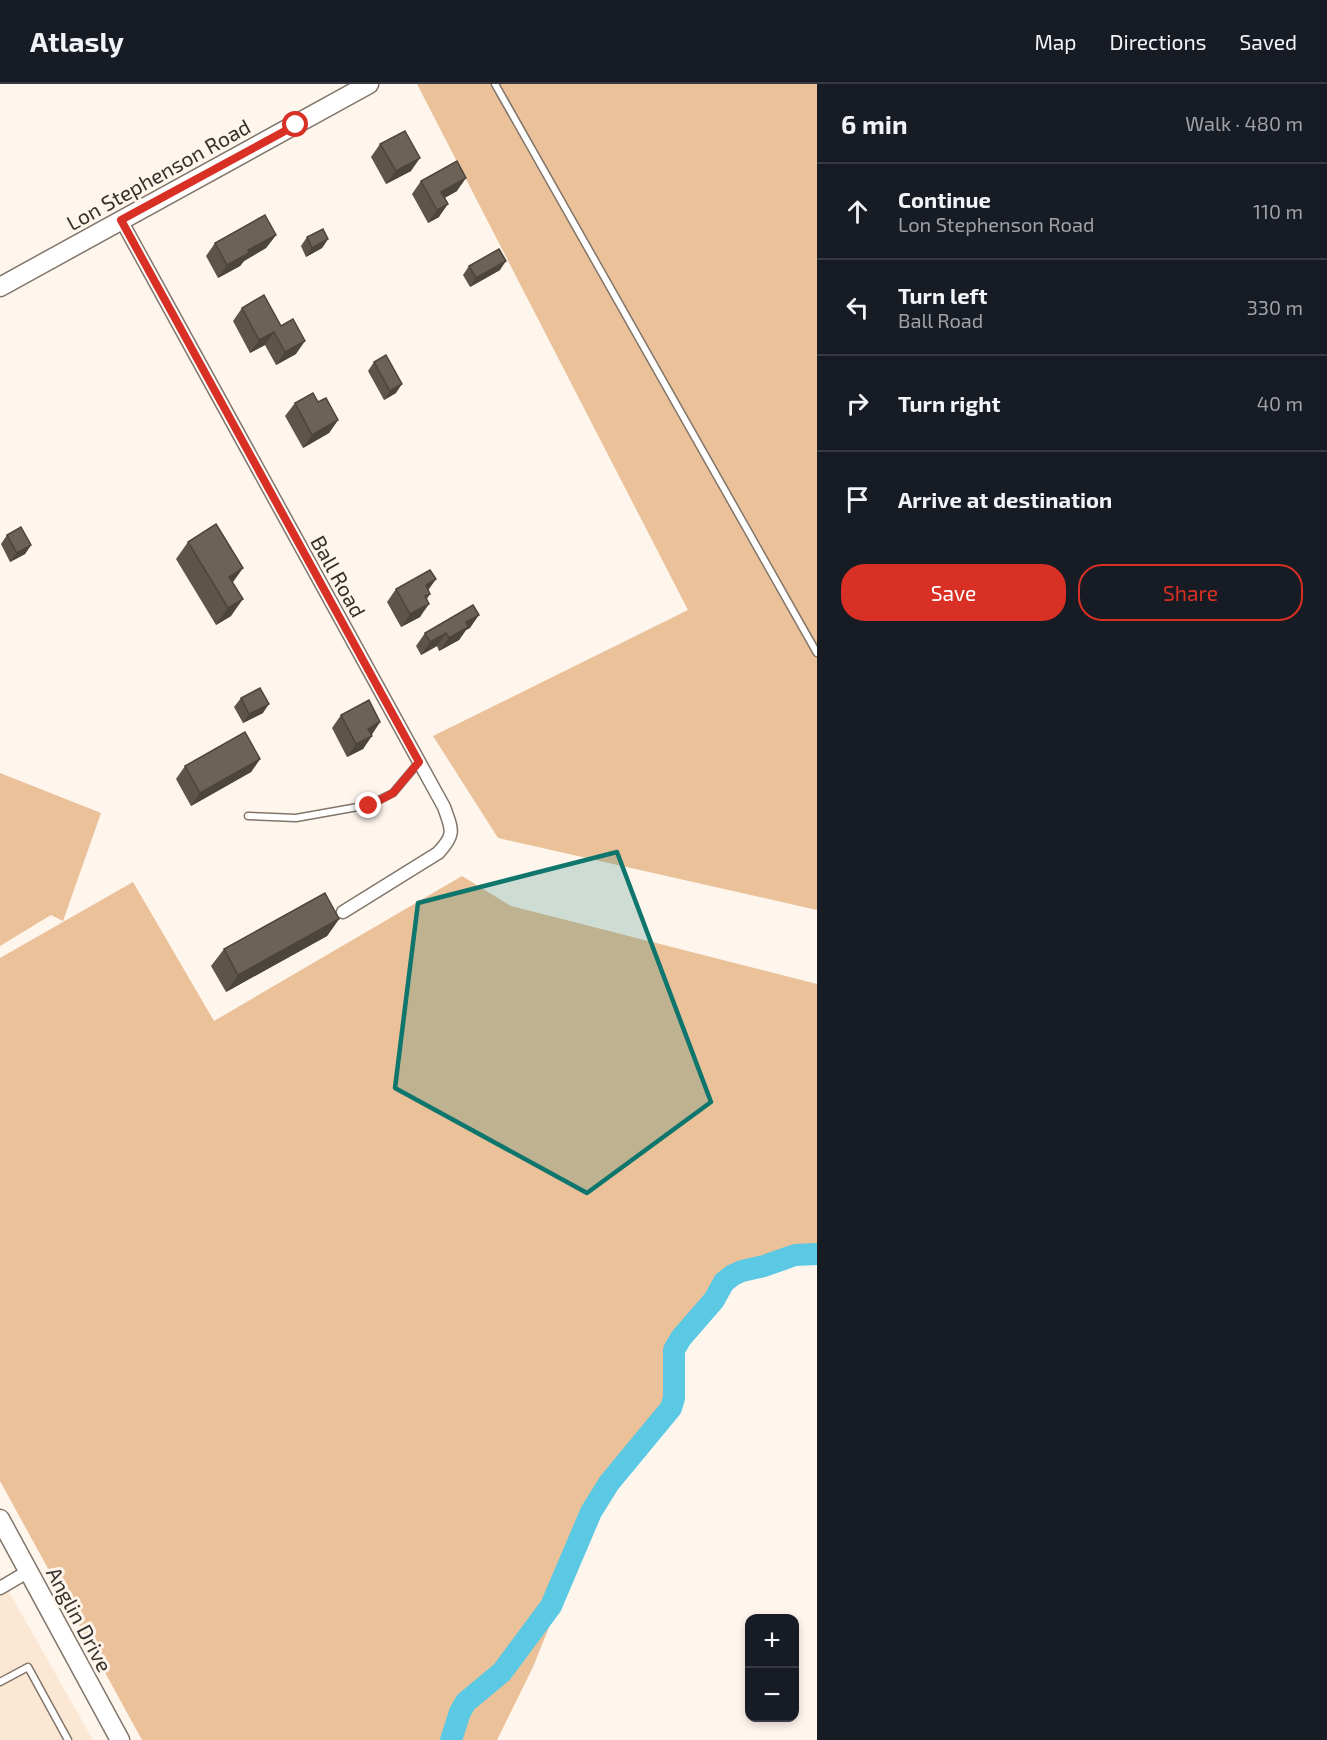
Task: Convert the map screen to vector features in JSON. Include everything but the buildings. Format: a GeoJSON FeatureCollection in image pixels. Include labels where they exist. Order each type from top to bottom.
{"type":"FeatureCollection","features":[{"type":"Feature","properties":{"kind":"street","name":"Lon Stephenson Road"},"geometry":{"type":"LineString","coordinates":[[0,286],[369,84]]}},
{"type":"Feature","properties":{"kind":"street","name":"Ball Road"},"geometry":{"type":"LineString","coordinates":[[121,220],[444,807],[452,828],[450,840],[438,853],[342,912]]}},
{"type":"Feature","properties":{"kind":"street","name":"Anglin Drive"},"geometry":{"type":"LineString","coordinates":[[0,1519],[120,1740]]}},
{"type":"Feature","properties":{"kind":"street"},"geometry":{"type":"LineString","coordinates":[[0,1588],[29,1571]]}},
{"type":"Feature","properties":{"kind":"lane"},"geometry":{"type":"LineString","coordinates":[[495,84],[817,653]]}},
{"type":"Feature","properties":{"kind":"lane"},"geometry":{"type":"LineString","coordinates":[[248,816],[296,818],[369,806],[393,793],[419,762]]}},
{"type":"Feature","properties":{"kind":"lane"},"geometry":{"type":"LineString","coordinates":[[0,1682],[28,1667],[68,1740]]}},
{"type":"Feature","properties":{"kind":"highlighted area"},"geometry":{"type":"Polygon","coordinates":[[[617,852],[711,1102],[587,1193],[395,1088],[418,903],[617,852]]]}},
{"type":"Feature","properties":{"kind":"shaded area"},"geometry":{"type":"Polygon","coordinates":[[[417,84],[817,84],[817,910],[498,838],[433,736],[688,610],[417,84]]]}},
{"type":"Feature","properties":{"kind":"shaded area"},"geometry":{"type":"Polygon","coordinates":[[[0,773],[101,813],[63,921],[51,915],[0,946],[0,773]]]}},
{"type":"Feature","properties":{"kind":"shaded area"},"geometry":{"type":"Polygon","coordinates":[[[462,876],[511,906],[817,984],[817,1249],[799,1251],[764,1263],[695,1310],[678,1334],[676,1361],[679,1397],[608,1481],[533,1667],[497,1740],[142,1740],[0,1481],[0,958],[133,882],[214,1021],[462,876]]]}},
{"type":"Feature","properties":{"kind":"shaded area"},"geometry":{"type":"Polygon","coordinates":[[[0,1576],[93,1740],[0,1740],[0,1576]]]}},
{"type":"Feature","properties":{"kind":"waterway"},"geometry":{"type":"LineString","coordinates":[[451,1740],[460,1712],[466,1702],[502,1672],[551,1606],[591,1512],[609,1483],[671,1408],[674,1398],[674,1350],[681,1338],[714,1300],[724,1282],[733,1275],[795,1255],[817,1254]]}},
{"type":"Feature","properties":{"kind":"route"},"geometry":{"type":"LineString","coordinates":[[296,125],[121,220],[419,762],[393,793],[369,806]]}}]}
